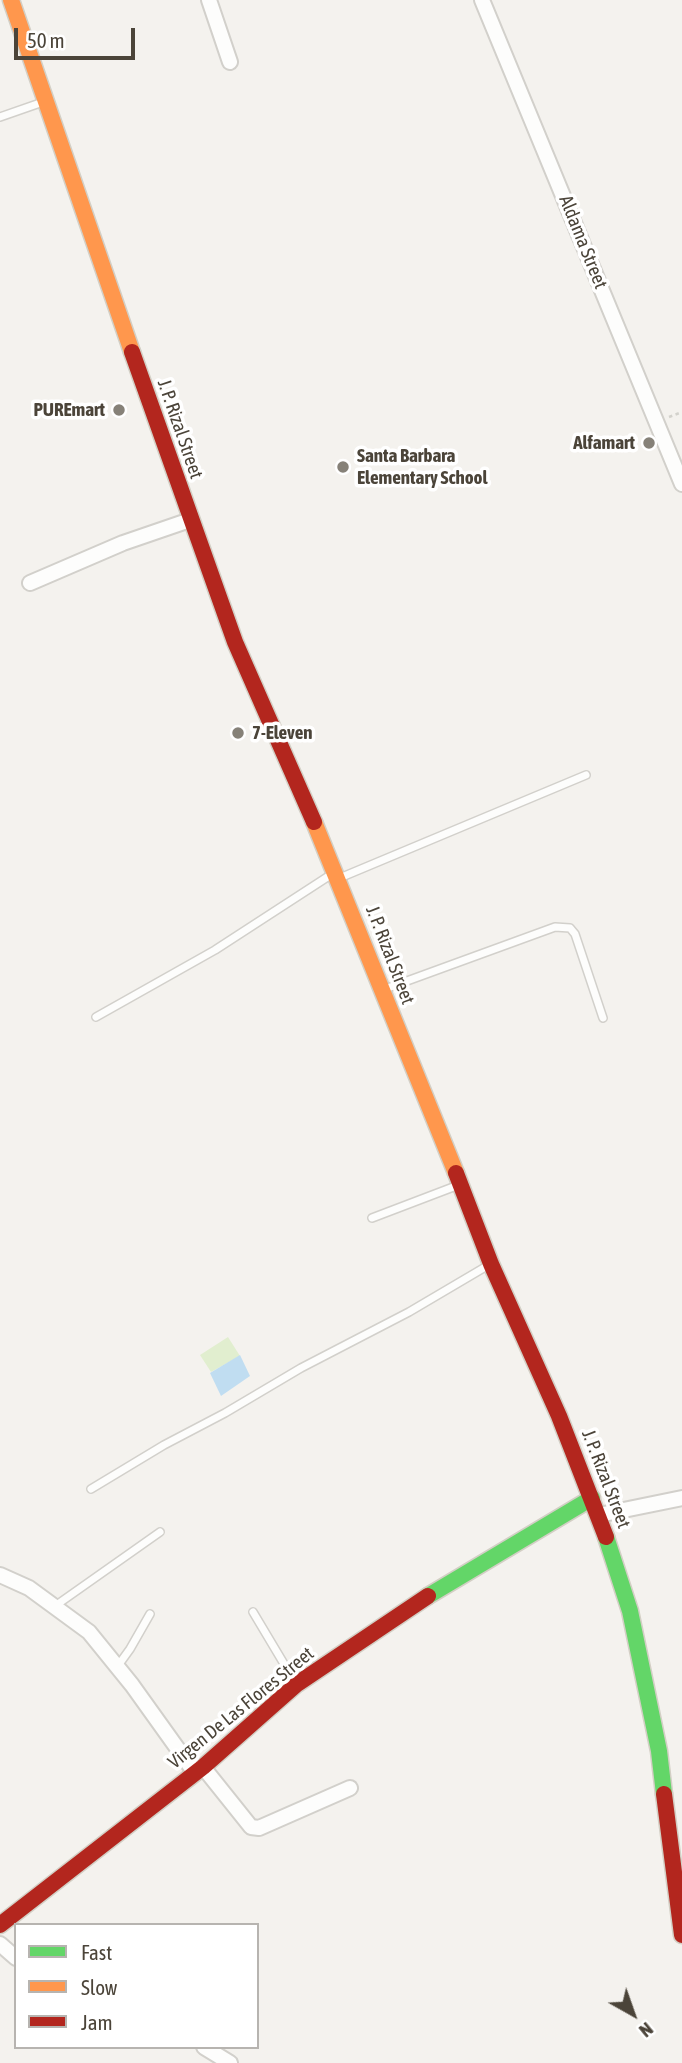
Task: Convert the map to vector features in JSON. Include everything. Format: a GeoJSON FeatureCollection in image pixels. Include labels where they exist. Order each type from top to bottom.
{"type":"FeatureCollection","features":[{"type":"Feature","properties":{"kind":"main road","name":"J. P. Rizal Street"},"geometry":{"type":"LineString","coordinates":[[11,0],[190,520],[235,642],[336,875],[491,1264],[559,1416],[599,1515],[629,1611],[659,1751],[678,1869],[682,1935]]}},
{"type":"Feature","properties":{"kind":"main road","name":"Virgen De Las Flores Street"},"geometry":{"type":"LineString","coordinates":[[0,1925],[199,1770],[297,1684],[453,1579],[592,1498]]}},
{"type":"Feature","properties":{"kind":"street"},"geometry":{"type":"LineString","coordinates":[[209,0],[230,62]]}},
{"type":"Feature","properties":{"kind":"street","name":"Aldama Street"},"geometry":{"type":"LineString","coordinates":[[482,0],[682,484]]}},
{"type":"Feature","properties":{"kind":"street"},"geometry":{"type":"LineString","coordinates":[[30,583],[123,543],[190,520]]}},
{"type":"Feature","properties":{"kind":"street"},"geometry":{"type":"LineString","coordinates":[[599,1515],[682,1498]]}},
{"type":"Feature","properties":{"kind":"street"},"geometry":{"type":"LineString","coordinates":[[0,1574],[29,1588],[89,1632],[199,1770],[251,1828],[259,1828],[351,1788]]}},
{"type":"Feature","properties":{"kind":"street"},"geometry":{"type":"LineString","coordinates":[[0,1944],[14,1956]]}},
{"type":"Feature","properties":{"kind":"street"},"geometry":{"type":"LineString","coordinates":[[207,2049],[230,2063]]}},
{"type":"Feature","properties":{"kind":"lane"},"geometry":{"type":"LineString","coordinates":[[0,117],[47,100]]}},
{"type":"Feature","properties":{"kind":"lane"},"geometry":{"type":"LineString","coordinates":[[96,1017],[215,950],[336,875],[586,775]]}},
{"type":"Feature","properties":{"kind":"lane"},"geometry":{"type":"LineString","coordinates":[[381,990],[555,927],[570,928],[575,934],[603,1018]]}},
{"type":"Feature","properties":{"kind":"lane"},"geometry":{"type":"LineString","coordinates":[[372,1219],[459,1185]]}},
{"type":"Feature","properties":{"kind":"lane"},"geometry":{"type":"LineString","coordinates":[[91,1489],[300,1368],[409,1312],[491,1264]]}},
{"type":"Feature","properties":{"kind":"lane"},"geometry":{"type":"LineString","coordinates":[[54,1607],[160,1532]]}},
{"type":"Feature","properties":{"kind":"lane"},"geometry":{"type":"LineString","coordinates":[[253,1612],[297,1684]]}},
{"type":"Feature","properties":{"kind":"lane"},"geometry":{"type":"LineString","coordinates":[[117,1667],[150,1614]]}},
{"type":"Feature","properties":{"kind":"green space"},"geometry":{"type":"Polygon","coordinates":[[[228,1337],[240,1356],[211,1372],[200,1355],[228,1337]]]}},
{"type":"Feature","properties":{"kind":"water"},"geometry":{"type":"Polygon","coordinates":[[[240,1355],[250,1376],[221,1396],[210,1373],[240,1355]]]}},
{"type":"Feature","properties":{"kind":"traffic: fast"},"geometry":{"type":"LineString","coordinates":[[428,1596],[592,1498]]}},
{"type":"Feature","properties":{"kind":"traffic: fast"},"geometry":{"type":"LineString","coordinates":[[606,1537],[630,1611],[659,1751],[664,1794]]}},
{"type":"Feature","properties":{"kind":"traffic: slow"},"geometry":{"type":"LineString","coordinates":[[11,0],[132,352]]}},
{"type":"Feature","properties":{"kind":"traffic: slow"},"geometry":{"type":"LineString","coordinates":[[314,822],[456,1173]]}},
{"type":"Feature","properties":{"kind":"traffic: jam"},"geometry":{"type":"LineString","coordinates":[[132,352],[235,642],[314,822]]}},
{"type":"Feature","properties":{"kind":"traffic: jam"},"geometry":{"type":"LineString","coordinates":[[456,1173],[491,1264],[559,1416],[606,1537]]}},
{"type":"Feature","properties":{"kind":"traffic: jam"},"geometry":{"type":"LineString","coordinates":[[0,1925],[203,1767],[297,1684],[428,1596]]}},
{"type":"Feature","properties":{"kind":"traffic: jam"},"geometry":{"type":"LineString","coordinates":[[664,1794],[682,1935]]}},
{"type":"Feature","properties":{"kind":"place","name":"PUREmart"},"geometry":{"type":"Point","coordinates":[119,410]}},
{"type":"Feature","properties":{"kind":"place","name":"Alfamart"},"geometry":{"type":"Point","coordinates":[649,443]}},
{"type":"Feature","properties":{"kind":"place","name":"Santa Barbara Elementary School"},"geometry":{"type":"Point","coordinates":[343,467]}},
{"type":"Feature","properties":{"kind":"place","name":"7-Eleven"},"geometry":{"type":"Point","coordinates":[238,733]}}]}
